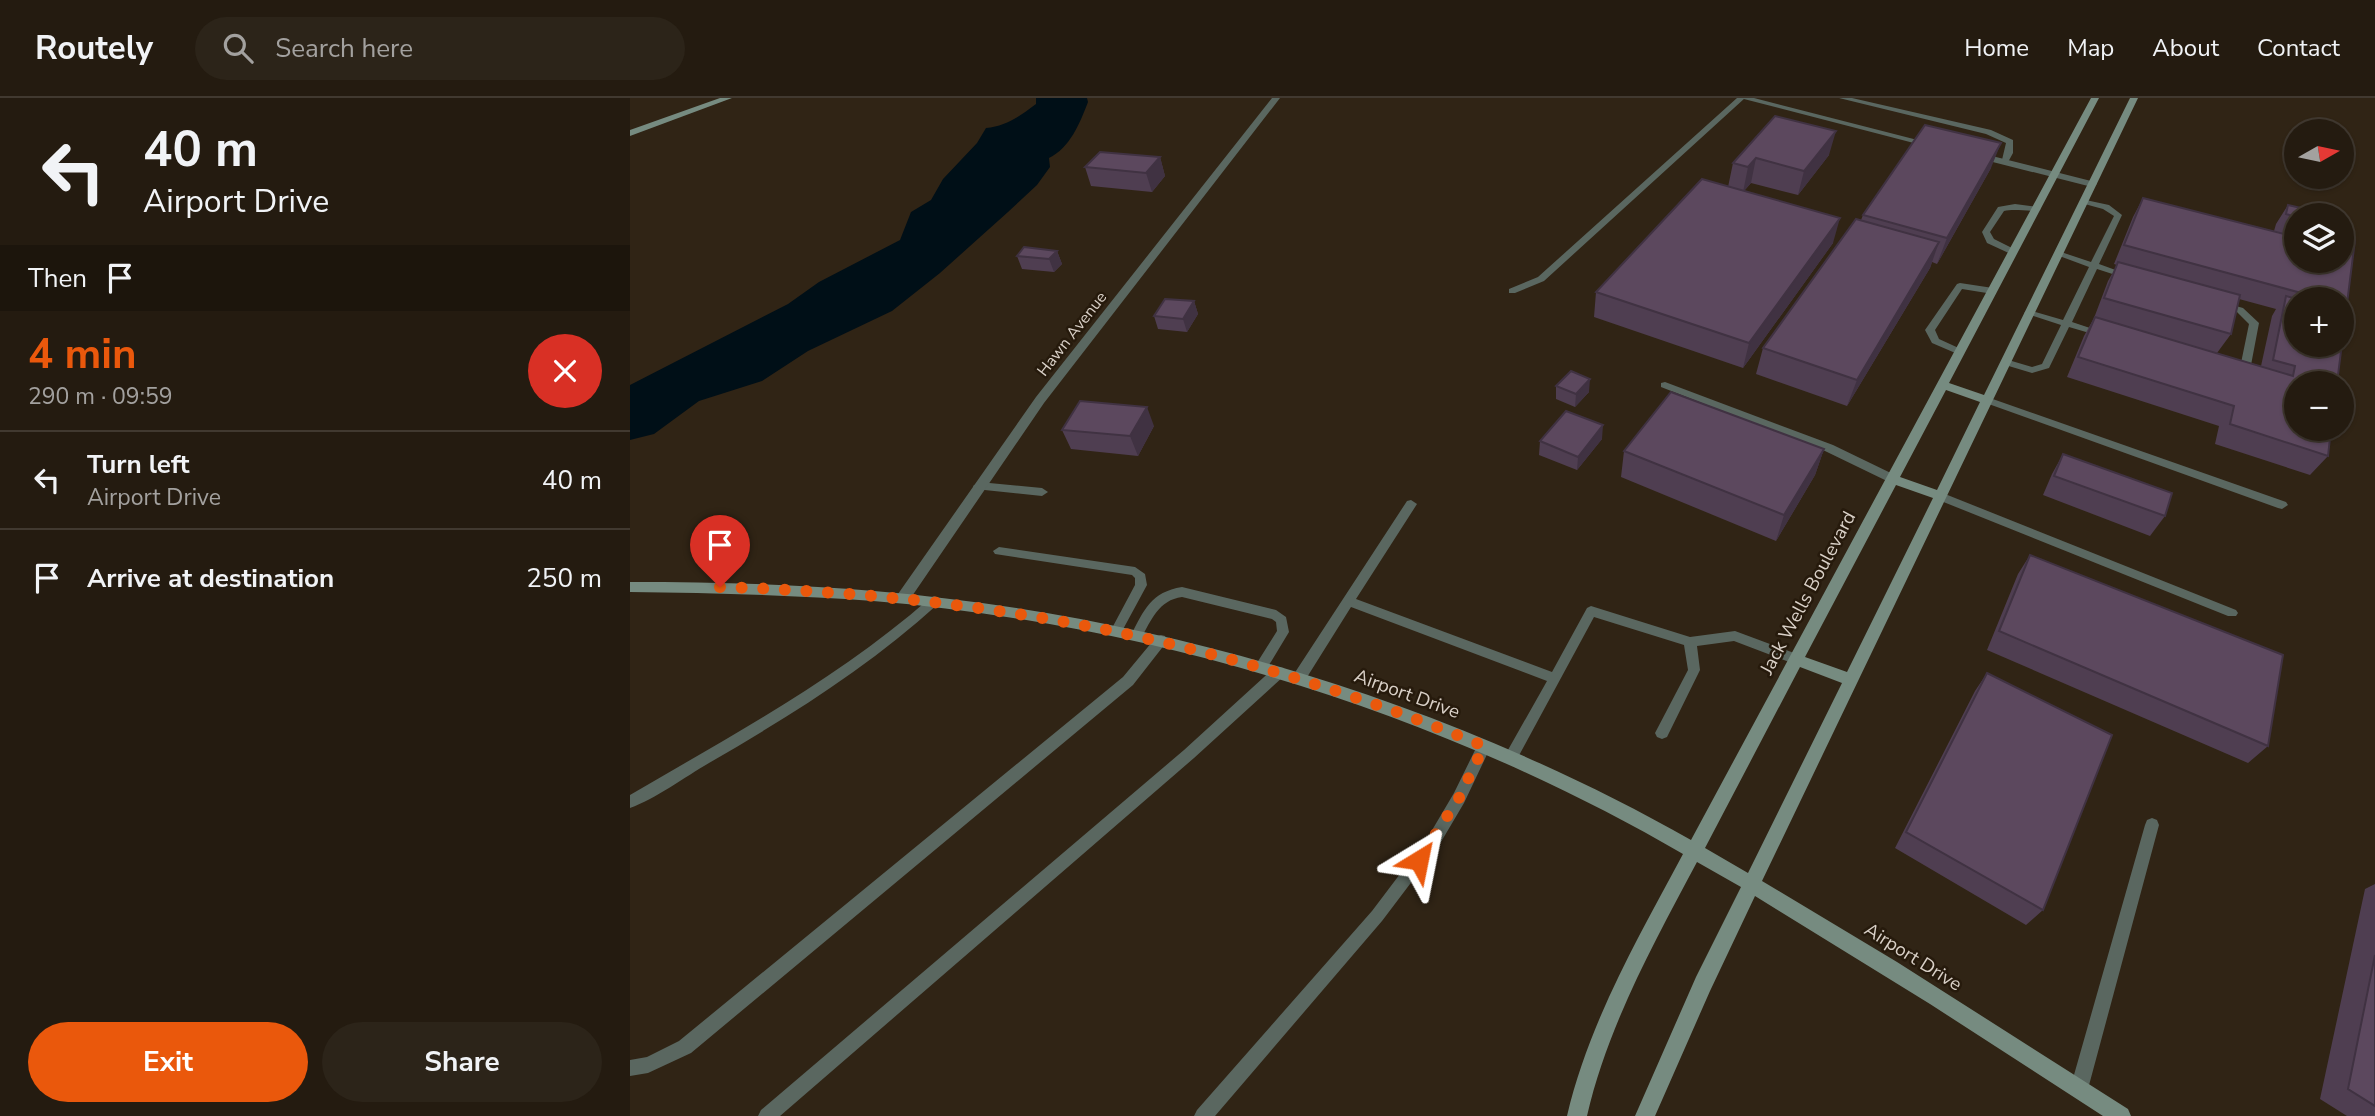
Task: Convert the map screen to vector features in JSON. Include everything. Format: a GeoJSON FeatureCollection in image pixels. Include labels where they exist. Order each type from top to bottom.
{"type":"FeatureCollection","features":[{"type":"Feature","properties":{"kind":"street"},"geometry":{"type":"LineString","coordinates":[[630,133],[727,98]]}},
{"type":"Feature","properties":{"kind":"street","name":"Hawn Avenue"},"geometry":{"type":"LineString","coordinates":[[903,598],[1040,400],[1276,98]]}},
{"type":"Feature","properties":{"kind":"street"},"geometry":{"type":"LineString","coordinates":[[1743,98],[1762,100],[1950,149]]}},
{"type":"Feature","properties":{"kind":"street","name":"Jack Wells Boulevard"},"geometry":{"type":"LineString","coordinates":[[1577,1116],[1581,1090],[1603,1030],[1694,851],[2095,98]]}},
{"type":"Feature","properties":{"kind":"street"},"geometry":{"type":"LineString","coordinates":[[1645,1116],[1673,1046],[2134,98]]}},
{"type":"Feature","properties":{"kind":"street"},"geometry":{"type":"LineString","coordinates":[[1963,152],[2092,184]]}},
{"type":"Feature","properties":{"kind":"street"},"geometry":{"type":"LineString","coordinates":[[1942,385],[1987,400]]}},
{"type":"Feature","properties":{"kind":"street"},"geometry":{"type":"LineString","coordinates":[[1893,479],[1940,496]]}},
{"type":"Feature","properties":{"kind":"street","name":"Airport Drive"},"geometry":{"type":"LineString","coordinates":[[630,587],[765,588],[934,601],[1117,630],[1299,678],[1484,746],[1584,791],[1846,939],[2121,1116]]}},
{"type":"Feature","properties":{"kind":"street"},"geometry":{"type":"LineString","coordinates":[[1797,660],[1850,680]]}},
{"type":"Feature","properties":{"kind":"lane"},"geometry":{"type":"LineString","coordinates":[[1512,291],[1541,279],[1743,98]]}},
{"type":"Feature","properties":{"kind":"lane"},"geometry":{"type":"LineString","coordinates":[[1843,98],[1987,132],[2005,139],[2010,142],[2009,153],[2004,162]]}},
{"type":"Feature","properties":{"kind":"lane"},"geometry":{"type":"LineString","coordinates":[[2005,362],[2032,370],[2043,368],[2066,324],[2118,215],[2106,206],[2084,201]]}},
{"type":"Feature","properties":{"kind":"lane"},"geometry":{"type":"LineString","coordinates":[[2013,252],[1990,241],[1986,232],[2001,209],[2015,206],[2036,209]]}},
{"type":"Feature","properties":{"kind":"lane"},"geometry":{"type":"LineString","coordinates":[[2058,254],[2140,279]]}},
{"type":"Feature","properties":{"kind":"lane"},"geometry":{"type":"LineString","coordinates":[[1960,352],[1935,341],[1930,330],[1961,286],[1993,291]]}},
{"type":"Feature","properties":{"kind":"lane"},"geometry":{"type":"LineString","coordinates":[[2215,303],[2240,310],[2254,323],[2246,365],[2241,369],[2222,369]]}},
{"type":"Feature","properties":{"kind":"lane"},"geometry":{"type":"LineString","coordinates":[[2029,313],[2116,338]]}},
{"type":"Feature","properties":{"kind":"lane"},"geometry":{"type":"LineString","coordinates":[[1665,385],[1829,448],[1893,479]]}},
{"type":"Feature","properties":{"kind":"lane"},"geometry":{"type":"LineString","coordinates":[[1987,400],[2282,505]]}},
{"type":"Feature","properties":{"kind":"lane"},"geometry":{"type":"LineString","coordinates":[[979,486],[1042,492]]}},
{"type":"Feature","properties":{"kind":"lane"},"geometry":{"type":"LineString","coordinates":[[1940,496],[2232,613]]}},
{"type":"Feature","properties":{"kind":"lane"},"geometry":{"type":"LineString","coordinates":[[1299,678],[1411,504]]}},
{"type":"Feature","properties":{"kind":"lane"},"geometry":{"type":"LineString","coordinates":[[999,551],[1135,571],[1141,577],[1141,585],[1117,630]]}},
{"type":"Feature","properties":{"kind":"lane"},"geometry":{"type":"LineString","coordinates":[[1137,635],[1160,598],[1171,592],[1182,592],[1276,615],[1282,620],[1283,632],[1261,666]]}},
{"type":"Feature","properties":{"kind":"lane"},"geometry":{"type":"LineString","coordinates":[[630,802],[826,684],[900,634],[934,601]]}},
{"type":"Feature","properties":{"kind":"lane"},"geometry":{"type":"LineString","coordinates":[[1349,601],[1555,679]]}},
{"type":"Feature","properties":{"kind":"lane"},"geometry":{"type":"LineString","coordinates":[[1511,757],[1591,611],[1690,642],[1735,636],[1797,660]]}},
{"type":"Feature","properties":{"kind":"lane"},"geometry":{"type":"LineString","coordinates":[[630,1068],[648,1065],[685,1047],[1128,681],[1161,640]]}},
{"type":"Feature","properties":{"kind":"lane"},"geometry":{"type":"LineString","coordinates":[[1662,733],[1694,670],[1690,642]]}},
{"type":"Feature","properties":{"kind":"lane"},"geometry":{"type":"LineString","coordinates":[[767,1116],[1179,763],[1279,672]]}},
{"type":"Feature","properties":{"kind":"lane"},"geometry":{"type":"LineString","coordinates":[[1203,1116],[1377,916],[1433,842],[1459,798],[1484,746]]}},
{"type":"Feature","properties":{"kind":"lane"},"geometry":{"type":"LineString","coordinates":[[2079,1089],[2152,825]]}},
{"type":"Feature","properties":{"kind":"shaded area"},"geometry":{"type":"Polygon","coordinates":[[[1036,98],[1087,98],[1088,102],[1073,134],[1063,148],[1049,158],[1050,167],[1037,185],[940,273],[892,311],[808,351],[762,381],[699,401],[654,434],[630,440],[630,385],[788,304],[819,282],[900,240],[911,212],[931,200],[943,179],[977,143],[986,128],[1007,123],[1019,116],[1036,104],[1036,98]]]}},
{"type":"Feature","properties":{"kind":"building"},"geometry":{"type":"Polygon","coordinates":[[[1775,116],[1836,131],[1804,171],[1756,158],[1748,167],[1733,163],[1775,116]]]}},
{"type":"Feature","properties":{"kind":"building"},"geometry":{"type":"Polygon","coordinates":[[[1925,125],[2001,143],[1947,238],[1863,215],[1925,125]]]}},
{"type":"Feature","properties":{"kind":"building"},"geometry":{"type":"Polygon","coordinates":[[[1100,152],[1160,157],[1146,173],[1085,167],[1100,152]]]}},
{"type":"Feature","properties":{"kind":"building"},"geometry":{"type":"Polygon","coordinates":[[[1702,179],[1840,218],[1749,343],[1596,292],[1702,179]]]}},
{"type":"Feature","properties":{"kind":"building"},"geometry":{"type":"Polygon","coordinates":[[[2143,198],[2284,234],[2284,273],[2351,273],[2349,287],[2284,288],[2124,245],[2143,198]]]}},
{"type":"Feature","properties":{"kind":"building"},"geometry":{"type":"Polygon","coordinates":[[[1856,219],[1939,242],[1857,380],[1763,348],[1856,219]]]}},
{"type":"Feature","properties":{"kind":"building"},"geometry":{"type":"Polygon","coordinates":[[[1024,247],[1057,251],[1049,259],[1017,256],[1024,247]]]}},
{"type":"Feature","properties":{"kind":"building"},"geometry":{"type":"Polygon","coordinates":[[[2118,262],[2240,295],[2231,334],[2104,298],[2118,262]]]}},
{"type":"Feature","properties":{"kind":"building"},"geometry":{"type":"Polygon","coordinates":[[[1165,299],[1194,301],[1183,319],[1154,316],[1165,299]]]}},
{"type":"Feature","properties":{"kind":"building"},"geometry":{"type":"Polygon","coordinates":[[[2284,306],[2284,357],[2340,357],[2339,371],[2294,371],[2295,366],[2273,360],[2284,306]]]}},
{"type":"Feature","properties":{"kind":"building"},"geometry":{"type":"Polygon","coordinates":[[[2095,317],[2284,373],[2284,441],[2330,441],[2328,456],[2230,424],[2234,406],[2078,357],[2095,317]]]}},
{"type":"Feature","properties":{"kind":"building"},"geometry":{"type":"Polygon","coordinates":[[[1571,371],[1590,379],[1576,394],[1556,386],[1571,371]]]}},
{"type":"Feature","properties":{"kind":"building"},"geometry":{"type":"Polygon","coordinates":[[[1671,392],[1824,449],[1784,515],[1624,451],[1671,392]]]}},
{"type":"Feature","properties":{"kind":"building"},"geometry":{"type":"Polygon","coordinates":[[[1080,401],[1147,407],[1130,436],[1062,430],[1080,401]]]}},
{"type":"Feature","properties":{"kind":"building"},"geometry":{"type":"Polygon","coordinates":[[[1566,411],[1603,425],[1578,457],[1540,441],[1566,411]]]}},
{"type":"Feature","properties":{"kind":"building"},"geometry":{"type":"Polygon","coordinates":[[[2063,454],[2172,493],[2165,516],[2054,476],[2063,454]]]}},
{"type":"Feature","properties":{"kind":"building"},"geometry":{"type":"Polygon","coordinates":[[[2030,555],[2283,655],[2268,746],[1999,631],[2030,555]]]}},
{"type":"Feature","properties":{"kind":"building"},"geometry":{"type":"Polygon","coordinates":[[[1987,673],[2112,735],[2043,910],[1906,832],[1987,673]]]}},
{"type":"Feature","properties":{"kind":"building"},"geometry":{"type":"Polygon","coordinates":[[[2375,955],[2375,1106],[2348,1089],[2375,955]]]}},
{"type":"Feature","properties":{"kind":"route"},"geometry":{"type":"LineString","coordinates":[[720,587],[918,599],[1117,630],[1195,648],[1279,672],[1455,733],[1484,746],[1459,798],[1419,860]]}}]}
